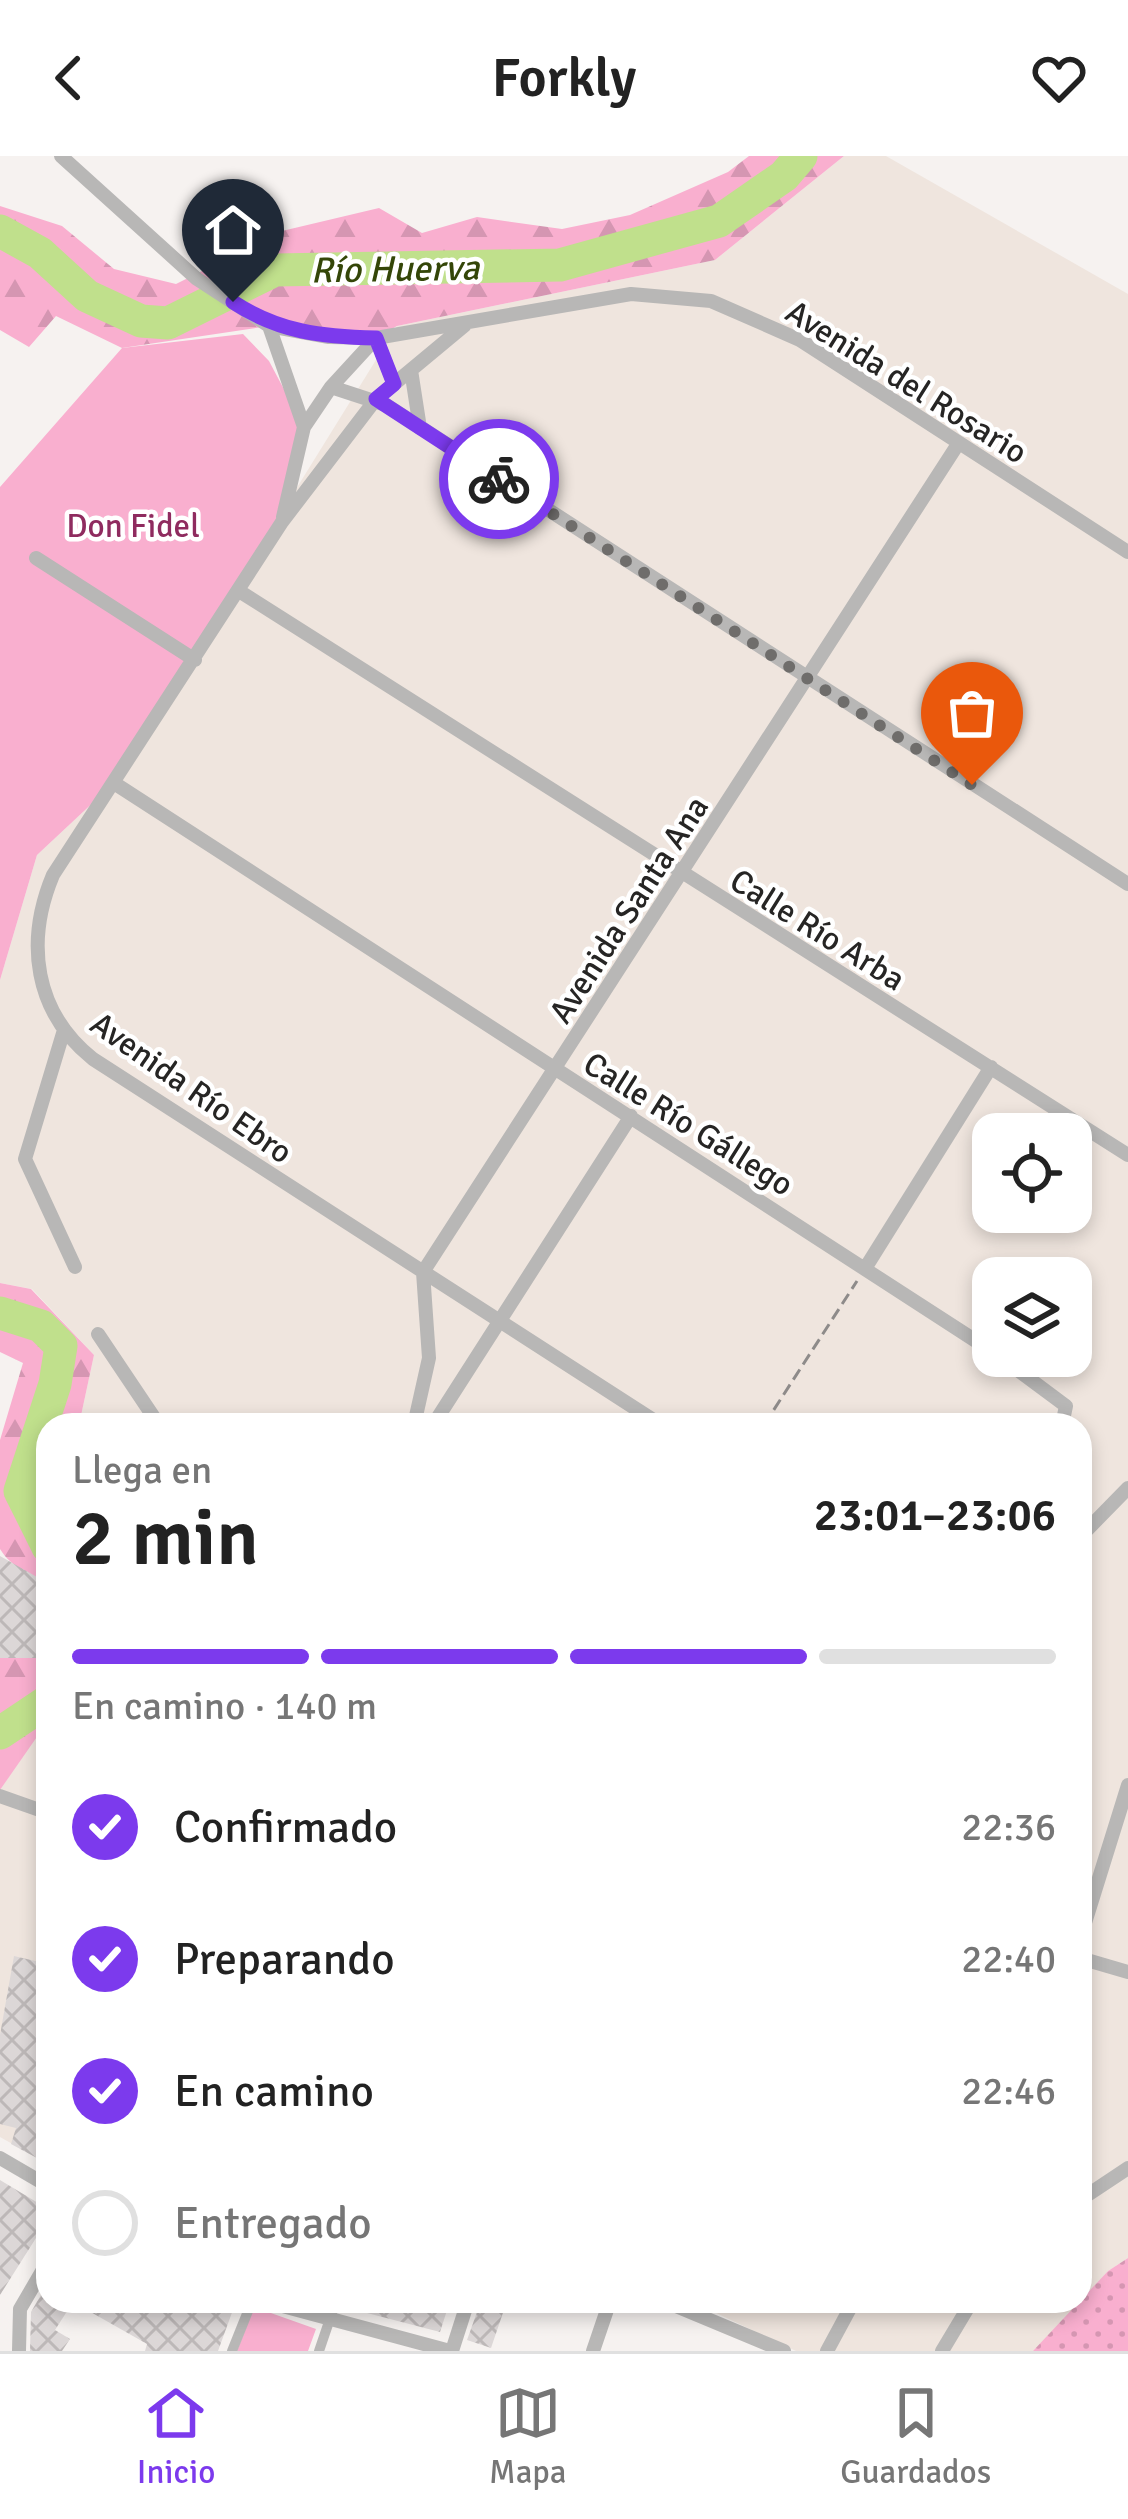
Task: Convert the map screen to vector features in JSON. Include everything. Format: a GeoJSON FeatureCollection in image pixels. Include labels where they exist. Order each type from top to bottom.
{"type":"FeatureCollection","features":[{"type":"Feature","properties":{"kind":"street","name":"Avenida del Rosario"},"geometry":{"type":"LineString","coordinates":[[61,156],[197,279],[269,326],[329,337],[376,338],[632,294],[711,301],[800,340],[1128,552]]}},
{"type":"Feature","properties":{"kind":"street","name":"Avenida Río Ebro"},"geometry":{"type":"LineString","coordinates":[[465,325],[376,399],[282,522],[53,875],[38,921],[41,982],[64,1030],[93,1059],[642,1413]]}},
{"type":"Feature","properties":{"kind":"street"},"geometry":{"type":"LineString","coordinates":[[269,326],[304,427]]}},
{"type":"Feature","properties":{"kind":"street"},"geometry":{"type":"LineString","coordinates":[[376,338],[394,384]]}},
{"type":"Feature","properties":{"kind":"street","name":"Avenida Río Ebro"},"geometry":{"type":"LineString","coordinates":[[282,522],[304,427],[331,387],[376,338]]}},
{"type":"Feature","properties":{"kind":"street"},"geometry":{"type":"LineString","coordinates":[[411,370],[420,428]]}},
{"type":"Feature","properties":{"kind":"street"},"geometry":{"type":"LineString","coordinates":[[331,387],[376,399],[1128,884]]}},
{"type":"Feature","properties":{"kind":"street","name":"Avenida Santa Ana"},"geometry":{"type":"LineString","coordinates":[[423,1272],[683,878],[958,444]]}},
{"type":"Feature","properties":{"kind":"street"},"geometry":{"type":"LineString","coordinates":[[36,559],[195,660]]}},
{"type":"Feature","properties":{"kind":"street","name":"Calle Río Arba"},"geometry":{"type":"LineString","coordinates":[[239,591],[683,878],[1128,1155]]}},
{"type":"Feature","properties":{"kind":"street","name":"Calle Río Gállego"},"geometry":{"type":"LineString","coordinates":[[114,783],[972,1338]]}},
{"type":"Feature","properties":{"kind":"street"},"geometry":{"type":"LineString","coordinates":[[64,1030],[25,1159],[74,1267]]}},
{"type":"Feature","properties":{"kind":"street"},"geometry":{"type":"LineString","coordinates":[[866,1267],[992,1067]]}},
{"type":"Feature","properties":{"kind":"street"},"geometry":{"type":"LineString","coordinates":[[441,1413],[631,1116]]}},
{"type":"Feature","properties":{"kind":"street"},"geometry":{"type":"LineString","coordinates":[[417,1413],[429,1358],[423,1272]]}},
{"type":"Feature","properties":{"kind":"street"},"geometry":{"type":"LineString","coordinates":[[98,1334],[151,1413]]}},
{"type":"Feature","properties":{"kind":"street","name":"Calle Río Gállego"},"geometry":{"type":"LineString","coordinates":[[1027,1377],[1066,1406],[1065,1413]]}},
{"type":"Feature","properties":{"kind":"street"},"geometry":{"type":"LineString","coordinates":[[1092,1525],[1128,1488]]}},
{"type":"Feature","properties":{"kind":"street"},"geometry":{"type":"LineString","coordinates":[[1092,1900],[1128,1784]]}},
{"type":"Feature","properties":{"kind":"street"},"geometry":{"type":"LineString","coordinates":[[0,1796],[36,1809]]}},
{"type":"Feature","properties":{"kind":"street"},"geometry":{"type":"LineString","coordinates":[[1092,1962],[1128,1972]]}},
{"type":"Feature","properties":{"kind":"street"},"geometry":{"type":"LineString","coordinates":[[0,2158],[36,2179]]}},
{"type":"Feature","properties":{"kind":"street"},"geometry":{"type":"LineString","coordinates":[[1092,2192],[1128,2168]]}},
{"type":"Feature","properties":{"kind":"street"},"geometry":{"type":"LineString","coordinates":[[19,2351],[20,2309],[36,2282]]}},
{"type":"Feature","properties":{"kind":"street"},"geometry":{"type":"LineString","coordinates":[[232,2351],[247,2313]]}},
{"type":"Feature","properties":{"kind":"street"},"geometry":{"type":"LineString","coordinates":[[308,2313],[451,2351],[464,2313]]}},
{"type":"Feature","properties":{"kind":"street"},"geometry":{"type":"LineString","coordinates":[[319,2351],[332,2313]]}},
{"type":"Feature","properties":{"kind":"street"},"geometry":{"type":"LineString","coordinates":[[593,2351],[606,2313]]}},
{"type":"Feature","properties":{"kind":"street"},"geometry":{"type":"LineString","coordinates":[[704,2313],[784,2351]]}},
{"type":"Feature","properties":{"kind":"street"},"geometry":{"type":"LineString","coordinates":[[827,2351],[848,2313]]}},
{"type":"Feature","properties":{"kind":"street"},"geometry":{"type":"LineString","coordinates":[[946,2348],[965,2313]]}},
{"type":"Feature","properties":{"kind":"path"},"geometry":{"type":"LineString","coordinates":[[772,1413],[866,1267]]}},
{"type":"Feature","properties":{"kind":"shaded area"},"geometry":{"type":"Polygon","coordinates":[[[844,156],[886,156],[1128,294],[1128,2258],[1092,2289],[1092,1413],[82,1413],[94,1355],[32,1289],[0,1283],[0,980],[37,855],[114,783],[397,326],[715,260],[844,156]]]}},
{"type":"Feature","properties":{"kind":"shaded area"},"geometry":{"type":"Polygon","coordinates":[[[36,1735],[36,2157],[0,2137],[0,1790],[36,1735]]]}},
{"type":"Feature","properties":{"kind":"shaded area"},"geometry":{"type":"Polygon","coordinates":[[[716,2313],[1070,2313],[1033,2351],[796,2351],[716,2313]]]}},
{"type":"Feature","properties":{"kind":"green space"},"geometry":{"type":"Polygon","coordinates":[[[749,156],[844,156],[715,260],[397,326],[376,338],[269,326],[122,348],[56,316],[29,347],[0,330],[0,206],[62,226],[114,269],[176,284],[282,231],[379,208],[422,233],[477,217],[562,229],[630,215],[728,172],[749,156]]]}},
{"type":"Feature","properties":{"kind":"green space","name":"Don Fidel"},"geometry":{"type":"Polygon","coordinates":[[[243,334],[269,361],[304,427],[282,522],[114,783],[37,855],[0,980],[0,487],[122,348],[243,334]]]}},
{"type":"Feature","properties":{"kind":"green space"},"geometry":{"type":"Polygon","coordinates":[[[0,1283],[31,1289],[94,1355],[82,1413],[36,1413],[36,1582],[0,1549],[0,1440],[23,1363],[0,1352],[0,1283]]]}},
{"type":"Feature","properties":{"kind":"green space"},"geometry":{"type":"Polygon","coordinates":[[[0,1658],[36,1658],[36,1738],[0,1790],[0,1658]]]}},
{"type":"Feature","properties":{"kind":"green space"},"geometry":{"type":"Polygon","coordinates":[[[1128,2258],[1128,2351],[1033,2351],[1069,2313],[1092,2313],[1092,2288],[1128,2258]]]}},
{"type":"Feature","properties":{"kind":"green space"},"geometry":{"type":"Polygon","coordinates":[[[252,2313],[271,2313],[316,2329],[308,2351],[237,2351],[252,2313]]]}},
{"type":"Feature","properties":{"kind":"building"},"geometry":{"type":"Polygon","coordinates":[[[0,1556],[36,1576],[36,1658],[0,1658],[0,1556]]]}},
{"type":"Feature","properties":{"kind":"building"},"geometry":{"type":"Polygon","coordinates":[[[14,1956],[36,1961],[36,2158],[11,2144],[16,2128],[0,2124],[0,2035],[14,1956]]]}},
{"type":"Feature","properties":{"kind":"building"},"geometry":{"type":"Polygon","coordinates":[[[0,2180],[36,2202],[36,2238],[0,2295],[0,2180]]]}},
{"type":"Feature","properties":{"kind":"building"},"geometry":{"type":"Polygon","coordinates":[[[36,2303],[36,2313],[66,2313],[55,2330],[70,2339],[62,2351],[30,2351],[31,2312],[36,2303]]]}},
{"type":"Feature","properties":{"kind":"building"},"geometry":{"type":"Polygon","coordinates":[[[92,2313],[232,2313],[218,2351],[145,2351],[147,2344],[92,2313]]]}},
{"type":"Feature","properties":{"kind":"building"},"geometry":{"type":"Polygon","coordinates":[[[367,2313],[446,2313],[440,2332],[367,2313]]]}},
{"type":"Feature","properties":{"kind":"building"},"geometry":{"type":"Polygon","coordinates":[[[477,2313],[503,2313],[491,2348],[467,2340],[477,2313]]]}},
{"type":"Feature","properties":{"kind":"waterway","name":"Río Huerva"},"geometry":{"type":"LineString","coordinates":[[0,231],[40,253],[87,296],[141,321],[168,323],[275,270],[560,265],[719,221],[784,176],[801,156]]}},
{"type":"Feature","properties":{"kind":"waterway","name":"Río Huerva"},"geometry":{"type":"LineString","coordinates":[[0,1313],[41,1326],[61,1346],[46,1413]]}},
{"type":"Feature","properties":{"kind":"waterway","name":"Río Huerva"},"geometry":{"type":"LineString","coordinates":[[36,1442],[20,1491],[36,1523]]}},
{"type":"Feature","properties":{"kind":"waterway","name":"Río Huerva"},"geometry":{"type":"LineString","coordinates":[[0,1733],[36,1709]]}},
{"type":"Feature","properties":{"kind":"way so far"},"geometry":{"type":"LineString","coordinates":[[499,479],[972,785]]}},
{"type":"Feature","properties":{"kind":"route"},"geometry":{"type":"LineString","coordinates":[[233,302],[269,326],[329,337],[376,338],[394,384],[376,399],[499,479]]}}]}
